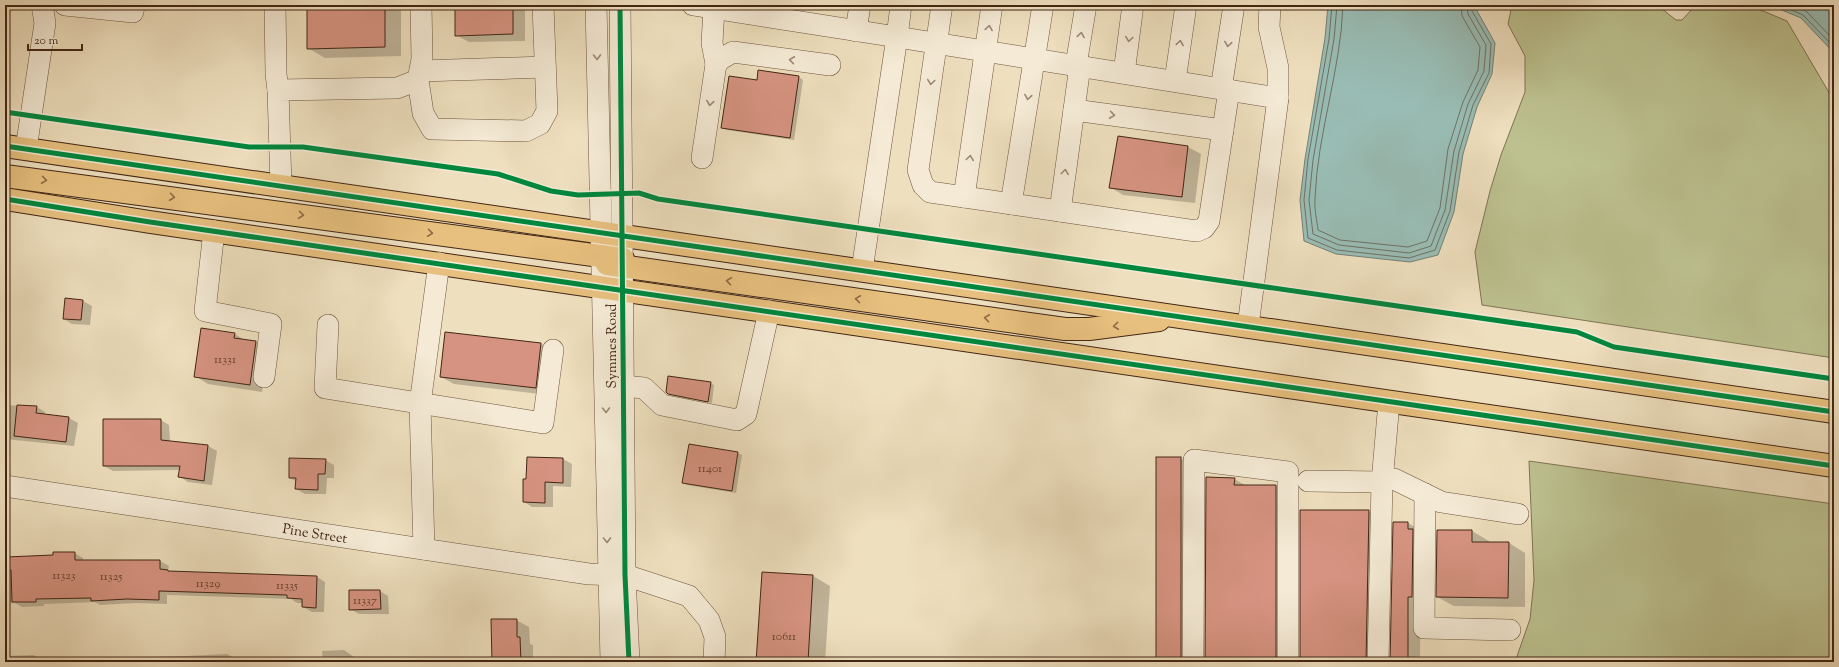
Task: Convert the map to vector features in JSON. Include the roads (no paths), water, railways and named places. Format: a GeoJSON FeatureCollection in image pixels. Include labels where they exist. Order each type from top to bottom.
{"type":"FeatureCollection","features":[{"type":"Feature","properties":{"kind":"main road"},"geometry":{"type":"LineString","coordinates":[[12,149],[601,232],[1834,412]]}},
{"type":"Feature","properties":{"kind":"main road"},"geometry":{"type":"LineString","coordinates":[[5,176],[612,261],[1065,329],[1114,326],[1182,316]]}},
{"type":"Feature","properties":{"kind":"main road"},"geometry":{"type":"LineString","coordinates":[[5,199],[214,231],[1834,466]]}},
{"type":"Feature","properties":{"kind":"street"},"geometry":{"type":"LineString","coordinates":[[12,149],[45,23],[42,5]]}},
{"type":"Feature","properties":{"kind":"street"},"geometry":{"type":"LineString","coordinates":[[65,5],[133,12],[134,5]]}},
{"type":"Feature","properties":{"kind":"street"},"geometry":{"type":"LineString","coordinates":[[275,5],[280,186]]}},
{"type":"Feature","properties":{"kind":"street"},"geometry":{"type":"LineString","coordinates":[[421,5],[422,59],[419,75],[423,113],[432,129],[526,131],[540,124],[547,111],[543,5]]}},
{"type":"Feature","properties":{"kind":"street","name":"Symmes Road"},"geometry":{"type":"LineString","coordinates":[[596,5],[601,232],[612,261],[613,288],[616,575],[629,662]]}},
{"type":"Feature","properties":{"kind":"street","name":"Symmes Road"},"geometry":{"type":"LineString","coordinates":[[612,261],[623,236],[620,5]]}},
{"type":"Feature","properties":{"kind":"street"},"geometry":{"type":"LineString","coordinates":[[693,5],[714,9],[809,14],[856,31],[1278,98]]}},
{"type":"Feature","properties":{"kind":"street"},"geometry":{"type":"LineString","coordinates":[[856,31],[860,5]]}},
{"type":"Feature","properties":{"kind":"street"},"geometry":{"type":"LineString","coordinates":[[862,270],[901,5]]}},
{"type":"Feature","properties":{"kind":"street"},"geometry":{"type":"LineString","coordinates":[[942,5],[918,170],[923,185],[930,192],[1197,231],[1204,228],[1209,221],[1223,130],[1225,89],[1234,5]]}},
{"type":"Feature","properties":{"kind":"street"},"geometry":{"type":"LineString","coordinates":[[964,197],[992,5]]}},
{"type":"Feature","properties":{"kind":"street"},"geometry":{"type":"LineString","coordinates":[[1011,204],[1042,5]]}},
{"type":"Feature","properties":{"kind":"street"},"geometry":{"type":"LineString","coordinates":[[1060,211],[1074,110],[1086,5]]}},
{"type":"Feature","properties":{"kind":"street"},"geometry":{"type":"LineString","coordinates":[[1124,73],[1133,5]]}},
{"type":"Feature","properties":{"kind":"street"},"geometry":{"type":"LineString","coordinates":[[1175,81],[1186,5]]}},
{"type":"Feature","properties":{"kind":"street"},"geometry":{"type":"LineString","coordinates":[[1248,326],[1278,98],[1278,68],[1269,27],[1270,5]]}},
{"type":"Feature","properties":{"kind":"street"},"geometry":{"type":"LineString","coordinates":[[702,158],[716,64],[712,43],[714,9]]}},
{"type":"Feature","properties":{"kind":"street"},"geometry":{"type":"LineString","coordinates":[[716,64],[721,59],[733,52],[830,66]]}},
{"type":"Feature","properties":{"kind":"street"},"geometry":{"type":"LineString","coordinates":[[278,90],[397,88],[419,75],[545,68]]}},
{"type":"Feature","properties":{"kind":"street"},"geometry":{"type":"LineString","coordinates":[[1074,110],[1223,130]]}},
{"type":"Feature","properties":{"kind":"street"},"geometry":{"type":"LineString","coordinates":[[214,231],[205,311],[272,324],[264,376]]}},
{"type":"Feature","properties":{"kind":"street"},"geometry":{"type":"LineString","coordinates":[[424,549],[420,404],[439,263]]}},
{"type":"Feature","properties":{"kind":"street","name":"Symmes Road"},"geometry":{"type":"LineString","coordinates":[[611,662],[624,386],[613,288]]}},
{"type":"Feature","properties":{"kind":"street"},"geometry":{"type":"LineString","coordinates":[[624,386],[644,388],[662,405],[737,420],[746,414],[769,311]]}},
{"type":"Feature","properties":{"kind":"street"},"geometry":{"type":"LineString","coordinates":[[328,325],[325,388],[543,423],[553,350]]}},
{"type":"Feature","properties":{"kind":"street"},"geometry":{"type":"LineString","coordinates":[[1378,662],[1382,480],[1389,402]]}},
{"type":"Feature","properties":{"kind":"street"},"geometry":{"type":"LineString","coordinates":[[1193,662],[1194,460],[1288,472],[1288,662]]}},
{"type":"Feature","properties":{"kind":"street"},"geometry":{"type":"LineString","coordinates":[[1308,481],[1394,479],[1441,502],[1518,514]]}},
{"type":"Feature","properties":{"kind":"street","name":"Pine Street"},"geometry":{"type":"LineString","coordinates":[[5,486],[589,574],[616,575],[689,596],[709,620],[715,637],[714,662]]}},
{"type":"Feature","properties":{"kind":"street"},"geometry":{"type":"LineString","coordinates":[[1425,494],[1424,628],[1510,630]]}},
{"type":"Feature","properties":{"kind":"water"},"geometry":{"type":"Polygon","coordinates":[[[1328,5],[1475,5],[1495,43],[1492,74],[1477,107],[1463,154],[1454,212],[1438,255],[1410,262],[1336,254],[1304,241],[1300,200],[1305,159],[1325,38],[1328,5]]]}},
{"type":"Feature","properties":{"kind":"water"},"geometry":{"type":"Polygon","coordinates":[[[1770,5],[1834,5],[1834,53],[1801,18],[1770,5]]]}}]}
